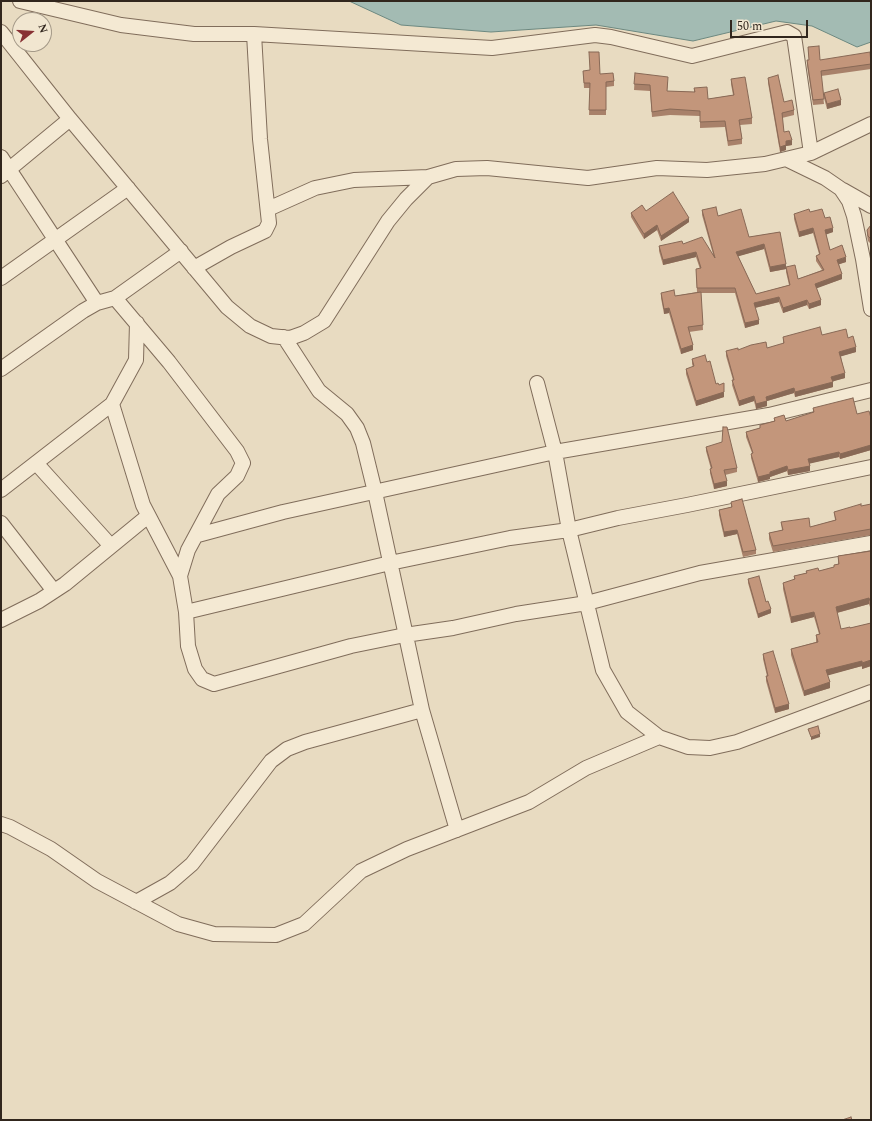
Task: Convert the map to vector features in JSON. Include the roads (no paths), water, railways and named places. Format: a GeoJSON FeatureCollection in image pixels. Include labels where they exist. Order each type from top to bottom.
{"type":"FeatureCollection","features":[{"type":"Feature","properties":{"kind":"street"},"geometry":{"type":"LineString","coordinates":[[20,1],[121,25],[194,34],[254,34],[492,48],[595,35],[611,36],[692,56],[787,32],[794,36],[810,153]]}},
{"type":"Feature","properties":{"kind":"street"},"geometry":{"type":"LineString","coordinates":[[1,32],[70,119],[227,307],[250,326],[271,336],[290,338],[304,333],[324,321],[388,221],[406,199],[428,177]]}},
{"type":"Feature","properties":{"kind":"street"},"geometry":{"type":"LineString","coordinates":[[194,268],[231,247],[265,231],[269,223],[260,140],[254,34]]}},
{"type":"Feature","properties":{"kind":"street"},"geometry":{"type":"LineString","coordinates":[[6,172],[70,119]]}},
{"type":"Feature","properties":{"kind":"street"},"geometry":{"type":"LineString","coordinates":[[268,209],[316,188],[354,180],[428,177],[456,169],[487,168],[588,178],[657,168],[707,170],[765,164],[788,160],[810,153],[871,124]]}},
{"type":"Feature","properties":{"kind":"street"},"geometry":{"type":"LineString","coordinates":[[1,157],[6,172],[56,240],[97,303]]}},
{"type":"Feature","properties":{"kind":"street"},"geometry":{"type":"LineString","coordinates":[[788,160],[825,178],[871,206]]}},
{"type":"Feature","properties":{"kind":"street"},"geometry":{"type":"LineString","coordinates":[[1,278],[128,188]]}},
{"type":"Feature","properties":{"kind":"street"},"geometry":{"type":"LineString","coordinates":[[841,189],[849,201],[854,216],[871,308]]}},
{"type":"Feature","properties":{"kind":"street"},"geometry":{"type":"LineString","coordinates":[[1,369],[97,303],[115,298],[181,251]]}},
{"type":"Feature","properties":{"kind":"street"},"geometry":{"type":"LineString","coordinates":[[115,298],[169,362],[224,433],[237,451],[243,463],[237,476],[218,494],[198,535],[188,550],[180,576]]}},
{"type":"Feature","properties":{"kind":"street"},"geometry":{"type":"LineString","coordinates":[[1,490],[112,404],[136,360],[137,323]]}},
{"type":"Feature","properties":{"kind":"street"},"geometry":{"type":"LineString","coordinates":[[284,337],[319,391],[347,414],[357,428],[363,443],[422,710],[457,830]]}},
{"type":"Feature","properties":{"kind":"street"},"geometry":{"type":"LineString","coordinates":[[537,383],[555,452],[569,530],[602,670],[627,712],[659,737],[688,747],[710,748],[737,742],[871,692]]}},
{"type":"Feature","properties":{"kind":"street"},"geometry":{"type":"LineString","coordinates":[[198,535],[283,512],[555,452],[768,415],[871,390]]}},
{"type":"Feature","properties":{"kind":"street"},"geometry":{"type":"LineString","coordinates":[[112,404],[142,505],[180,576],[186,612],[188,646],[195,670],[202,679],[214,684],[351,646],[405,635],[453,628],[516,614],[587,603],[700,573],[871,543]]}},
{"type":"Feature","properties":{"kind":"street"},"geometry":{"type":"LineString","coordinates":[[36,463],[111,546]]}},
{"type":"Feature","properties":{"kind":"street"},"geometry":{"type":"LineString","coordinates":[[186,612],[390,563],[510,538],[569,530],[618,518],[687,506],[871,467]]}},
{"type":"Feature","properties":{"kind":"street"},"geometry":{"type":"LineString","coordinates":[[1,620],[54,591],[148,516]]}},
{"type":"Feature","properties":{"kind":"street"},"geometry":{"type":"LineString","coordinates":[[1,524],[54,591]]}},
{"type":"Feature","properties":{"kind":"street"},"geometry":{"type":"LineString","coordinates":[[136,902],[170,883],[192,864],[271,761],[287,749],[305,742],[422,710]]}},
{"type":"Feature","properties":{"kind":"street"},"geometry":{"type":"LineString","coordinates":[[1,824],[10,827],[51,849],[97,881],[178,924],[214,934],[276,935],[304,924],[361,871],[407,849],[530,802],[586,768],[659,737]]}},
{"type":"Feature","properties":{"kind":"water"},"geometry":{"type":"Polygon","coordinates":[[[349,1],[871,1],[871,42],[857,47],[812,26],[776,21],[693,41],[596,25],[491,32],[401,25],[349,1]]]}}]}
